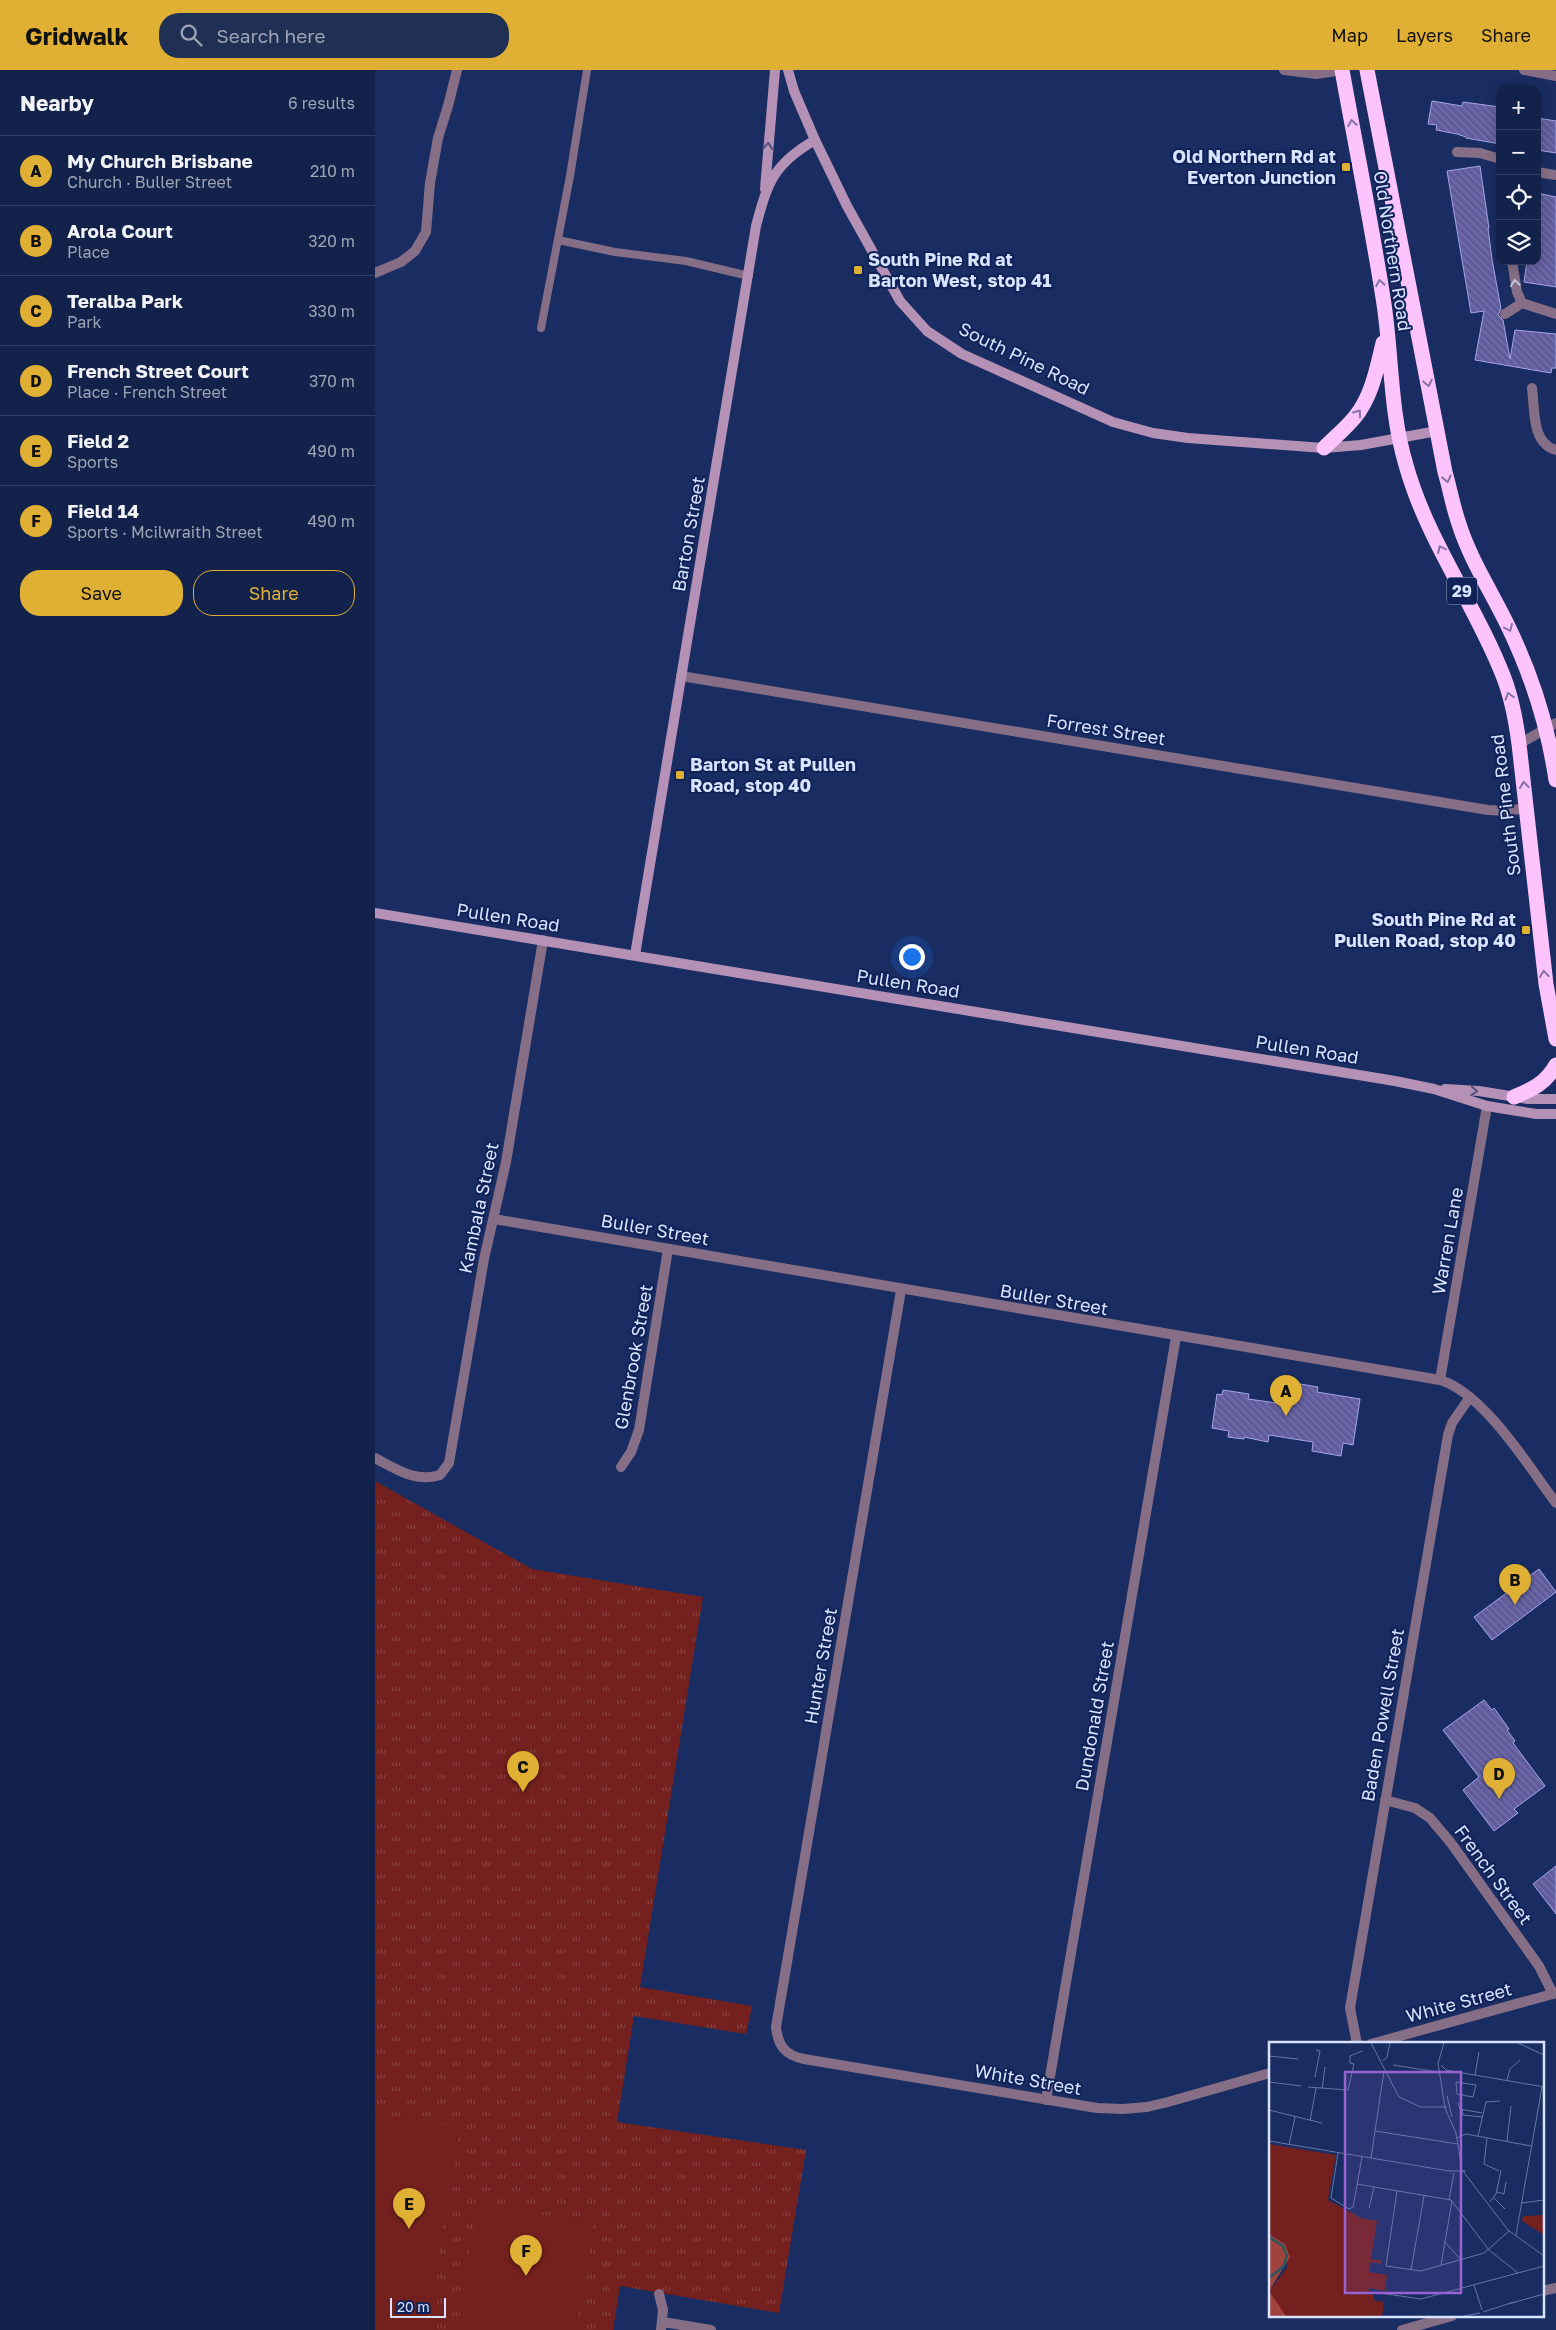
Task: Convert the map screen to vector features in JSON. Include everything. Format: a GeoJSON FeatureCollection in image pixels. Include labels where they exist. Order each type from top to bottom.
{"type":"FeatureCollection","features":[{"type":"Feature","properties":{"kind":"highway","name":"Old Northern Road"},"geometry":{"type":"LineString","coordinates":[[1342,70],[1383,297],[1391,389],[1399,439]]}},
{"type":"Feature","properties":{"kind":"highway","name":"Old Northern Road"},"geometry":{"type":"LineString","coordinates":[[1371,73],[1437,431]]}},
{"type":"Feature","properties":{"kind":"highway"},"geometry":{"type":"LineString","coordinates":[[1324,448],[1355,417],[1367,399],[1387,331]]}},
{"type":"Feature","properties":{"kind":"highway","name":"29"},"geometry":{"type":"LineString","coordinates":[[1437,431],[1445,472],[1459,524],[1551,726],[1556,780]]}},
{"type":"Feature","properties":{"kind":"highway","name":"South Pine Road"},"geometry":{"type":"LineString","coordinates":[[1399,439],[1406,466],[1426,518],[1503,677],[1509,695],[1519,744],[1545,984],[1556,1039]]}},
{"type":"Feature","properties":{"kind":"highway"},"geometry":{"type":"LineString","coordinates":[[1514,1097],[1539,1086],[1556,1065]]}},
{"type":"Feature","properties":{"kind":"street"},"geometry":{"type":"LineString","coordinates":[[375,272],[401,262],[415,251],[426,232],[430,183],[438,138],[449,106],[457,70]]}},
{"type":"Feature","properties":{"kind":"street"},"geometry":{"type":"LineString","coordinates":[[764,195],[775,70]]}},
{"type":"Feature","properties":{"kind":"street","name":"South Pine Road"},"geometry":{"type":"LineString","coordinates":[[788,70],[794,90],[815,140],[847,206],[899,302],[927,331],[961,354],[1113,422],[1153,433],[1189,438],[1324,448],[1350,447],[1437,431]]}},
{"type":"Feature","properties":{"kind":"street"},"geometry":{"type":"LineString","coordinates":[[1284,70],[1316,74],[1342,70]]}},
{"type":"Feature","properties":{"kind":"street"},"geometry":{"type":"LineString","coordinates":[[1524,70],[1556,76]]}},
{"type":"Feature","properties":{"kind":"street","name":"Barton Street"},"geometry":{"type":"LineString","coordinates":[[635,955],[756,226],[764,195],[771,180],[785,160],[815,140]]}},
{"type":"Feature","properties":{"kind":"street"},"geometry":{"type":"LineString","coordinates":[[1457,152],[1480,152],[1496,158]]}},
{"type":"Feature","properties":{"kind":"street"},"geometry":{"type":"LineString","coordinates":[[1541,173],[1556,175]]}},
{"type":"Feature","properties":{"kind":"street"},"geometry":{"type":"LineString","coordinates":[[1514,265],[1517,292],[1522,303],[1556,314]]}},
{"type":"Feature","properties":{"kind":"street"},"geometry":{"type":"LineString","coordinates":[[1505,314],[1522,303]]}},
{"type":"Feature","properties":{"kind":"street"},"geometry":{"type":"LineString","coordinates":[[1532,388],[1540,439],[1547,446],[1556,450]]}},
{"type":"Feature","properties":{"kind":"street","name":"Forrest Street"},"geometry":{"type":"LineString","coordinates":[[681,676],[1488,810],[1508,811],[1526,808]]}},
{"type":"Feature","properties":{"kind":"street"},"geometry":{"type":"LineString","coordinates":[[1519,744],[1551,726]]}},
{"type":"Feature","properties":{"kind":"street","name":"Pullen Road"},"geometry":{"type":"LineString","coordinates":[[375,913],[1434,1089],[1479,1091],[1535,1100],[1556,1099]]}},
{"type":"Feature","properties":{"kind":"street","name":"Kambala Street"},"geometry":{"type":"LineString","coordinates":[[375,1458],[408,1475],[424,1478],[436,1476],[445,1470],[451,1456],[483,1259],[506,1162],[543,940]]}},
{"type":"Feature","properties":{"kind":"street","name":"Pullen Road"},"geometry":{"type":"LineString","coordinates":[[1434,1089],[1487,1106],[1535,1114],[1556,1114]]}},
{"type":"Feature","properties":{"kind":"street","name":"Warren Lane"},"geometry":{"type":"LineString","coordinates":[[1440,1380],[1487,1106]]}},
{"type":"Feature","properties":{"kind":"street","name":"Buller Street"},"geometry":{"type":"LineString","coordinates":[[494,1219],[1176,1337],[1440,1380],[1455,1386],[1470,1397],[1499,1428],[1556,1503]]}},
{"type":"Feature","properties":{"kind":"street","name":"Glenbrook Street"},"geometry":{"type":"LineString","coordinates":[[621,1467],[631,1452],[639,1430],[669,1249]]}},
{"type":"Feature","properties":{"kind":"street","name":"Hunter Street"},"geometry":{"type":"LineString","coordinates":[[781,2047],[777,2034],[778,2018],[901,1290]]}},
{"type":"Feature","properties":{"kind":"street","name":"Dundonald Street"},"geometry":{"type":"LineString","coordinates":[[1046,2100],[1176,1337]]}},
{"type":"Feature","properties":{"kind":"street","name":"Baden Powell Street"},"geometry":{"type":"LineString","coordinates":[[1357,2042],[1350,2008],[1448,1435],[1452,1423],[1470,1397]]}},
{"type":"Feature","properties":{"kind":"street","name":"French Street"},"geometry":{"type":"LineString","coordinates":[[1385,1800],[1415,1808],[1430,1818],[1539,1966],[1555,1994]]}},
{"type":"Feature","properties":{"kind":"street","name":"White Street"},"geometry":{"type":"LineString","coordinates":[[1378,2042],[1555,1994]]}},
{"type":"Feature","properties":{"kind":"street","name":"White Street"},"geometry":{"type":"LineString","coordinates":[[781,2047],[787,2053],[804,2059],[1097,2108],[1147,2107],[1269,2073]]}},
{"type":"Feature","properties":{"kind":"street"},"geometry":{"type":"LineString","coordinates":[[1543,2292],[1556,2288]]}},
{"type":"Feature","properties":{"kind":"street"},"geometry":{"type":"LineString","coordinates":[[659,2294],[662,2326],[711,2330]]}},
{"type":"Feature","properties":{"kind":"street"},"geometry":{"type":"LineString","coordinates":[[1402,2330],[1445,2318]]}},
{"type":"Feature","properties":{"kind":"lane"},"geometry":{"type":"LineString","coordinates":[[541,328],[587,70]]}},
{"type":"Feature","properties":{"kind":"lane"},"geometry":{"type":"LineString","coordinates":[[558,240],[615,252],[686,261],[749,276]]}},
{"type":"Feature","properties":{"kind":"green space"},"geometry":{"type":"Polygon","coordinates":[[[375,1481],[532,1569],[703,1597],[640,1987],[752,2006],[746,2034],[634,2016],[617,2122],[806,2150],[779,2313],[620,2286],[613,2330],[375,2330],[375,1481]]]}},
{"type":"Feature","properties":{"kind":"green space"},"geometry":{"type":"Polygon","coordinates":[[[375,2114],[460,2128],[426,2330],[375,2330],[375,2114]]]}},
{"type":"Feature","properties":{"kind":"green space"},"geometry":{"type":"Polygon","coordinates":[[[478,2204],[594,2223],[576,2330],[457,2330],[478,2204]]]}},
{"type":"Feature","properties":{"kind":"building"},"geometry":{"type":"Polygon","coordinates":[[[1432,101],[1462,106],[1463,102],[1496,106],[1496,143],[1436,130],[1437,125],[1428,124],[1432,101]]]}},
{"type":"Feature","properties":{"kind":"building"},"geometry":{"type":"Polygon","coordinates":[[[1541,119],[1556,121],[1556,153],[1541,151],[1541,119]]]}},
{"type":"Feature","properties":{"kind":"building"},"geometry":{"type":"Polygon","coordinates":[[[1480,166],[1492,259],[1501,309],[1498,315],[1503,320],[1510,359],[1515,330],[1556,334],[1556,368],[1552,368],[1551,373],[1475,360],[1484,311],[1471,313],[1447,171],[1480,166]]]}},
{"type":"Feature","properties":{"kind":"building"},"geometry":{"type":"Polygon","coordinates":[[[1541,194],[1556,197],[1556,287],[1524,282],[1526,265],[1541,265],[1541,194]]]}},
{"type":"Feature","properties":{"kind":"building"},"geometry":{"type":"Polygon","coordinates":[[[1288,1382],[1318,1387],[1317,1392],[1360,1399],[1353,1445],[1343,1443],[1341,1456],[1312,1451],[1313,1442],[1269,1435],[1268,1442],[1244,1437],[1244,1439],[1228,1437],[1229,1431],[1212,1428],[1217,1394],[1222,1395],[1223,1390],[1249,1394],[1248,1399],[1284,1404],[1288,1382]]]}},
{"type":"Feature","properties":{"kind":"building"},"geometry":{"type":"Polygon","coordinates":[[[1539,1569],[1556,1592],[1492,1640],[1474,1617],[1539,1569]]]}},
{"type":"Feature","properties":{"kind":"building"},"geometry":{"type":"Polygon","coordinates":[[[1484,1700],[1492,1710],[1494,1708],[1509,1729],[1507,1730],[1515,1741],[1513,1743],[1545,1786],[1514,1809],[1518,1813],[1494,1831],[1463,1790],[1479,1777],[1443,1730],[1484,1700]]]}},
{"type":"Feature","properties":{"kind":"building"},"geometry":{"type":"Polygon","coordinates":[[[1556,1866],[1556,1914],[1533,1884],[1556,1866]]]}},
{"type":"Feature","properties":{"kind":"place","name":"Old Northern Rd at Everton Junction"},"geometry":{"type":"Point","coordinates":[1346,167]}},
{"type":"Feature","properties":{"kind":"place","name":"South Pine Rd at Barton West, stop 41"},"geometry":{"type":"Point","coordinates":[858,270]}},
{"type":"Feature","properties":{"kind":"place","name":"Barton St at Pullen Road, stop 40"},"geometry":{"type":"Point","coordinates":[680,775]}},
{"type":"Feature","properties":{"kind":"place","name":"South Pine Rd at Pullen Road, stop 40"},"geometry":{"type":"Point","coordinates":[1526,930]}},
{"type":"Feature","properties":{"kind":"place","name":"My Church Brisbane"},"geometry":{"type":"Point","coordinates":[1286,1416]}},
{"type":"Feature","properties":{"kind":"place","name":"Arola Court"},"geometry":{"type":"Point","coordinates":[1515,1605]}},
{"type":"Feature","properties":{"kind":"place","name":"Teralba Park"},"geometry":{"type":"Point","coordinates":[523,1792]}},
{"type":"Feature","properties":{"kind":"place","name":"French Street Court"},"geometry":{"type":"Point","coordinates":[1499,1799]}},
{"type":"Feature","properties":{"kind":"place","name":"Field 2"},"geometry":{"type":"Point","coordinates":[409,2229]}},
{"type":"Feature","properties":{"kind":"place","name":"Field 14"},"geometry":{"type":"Point","coordinates":[526,2276]}}]}
